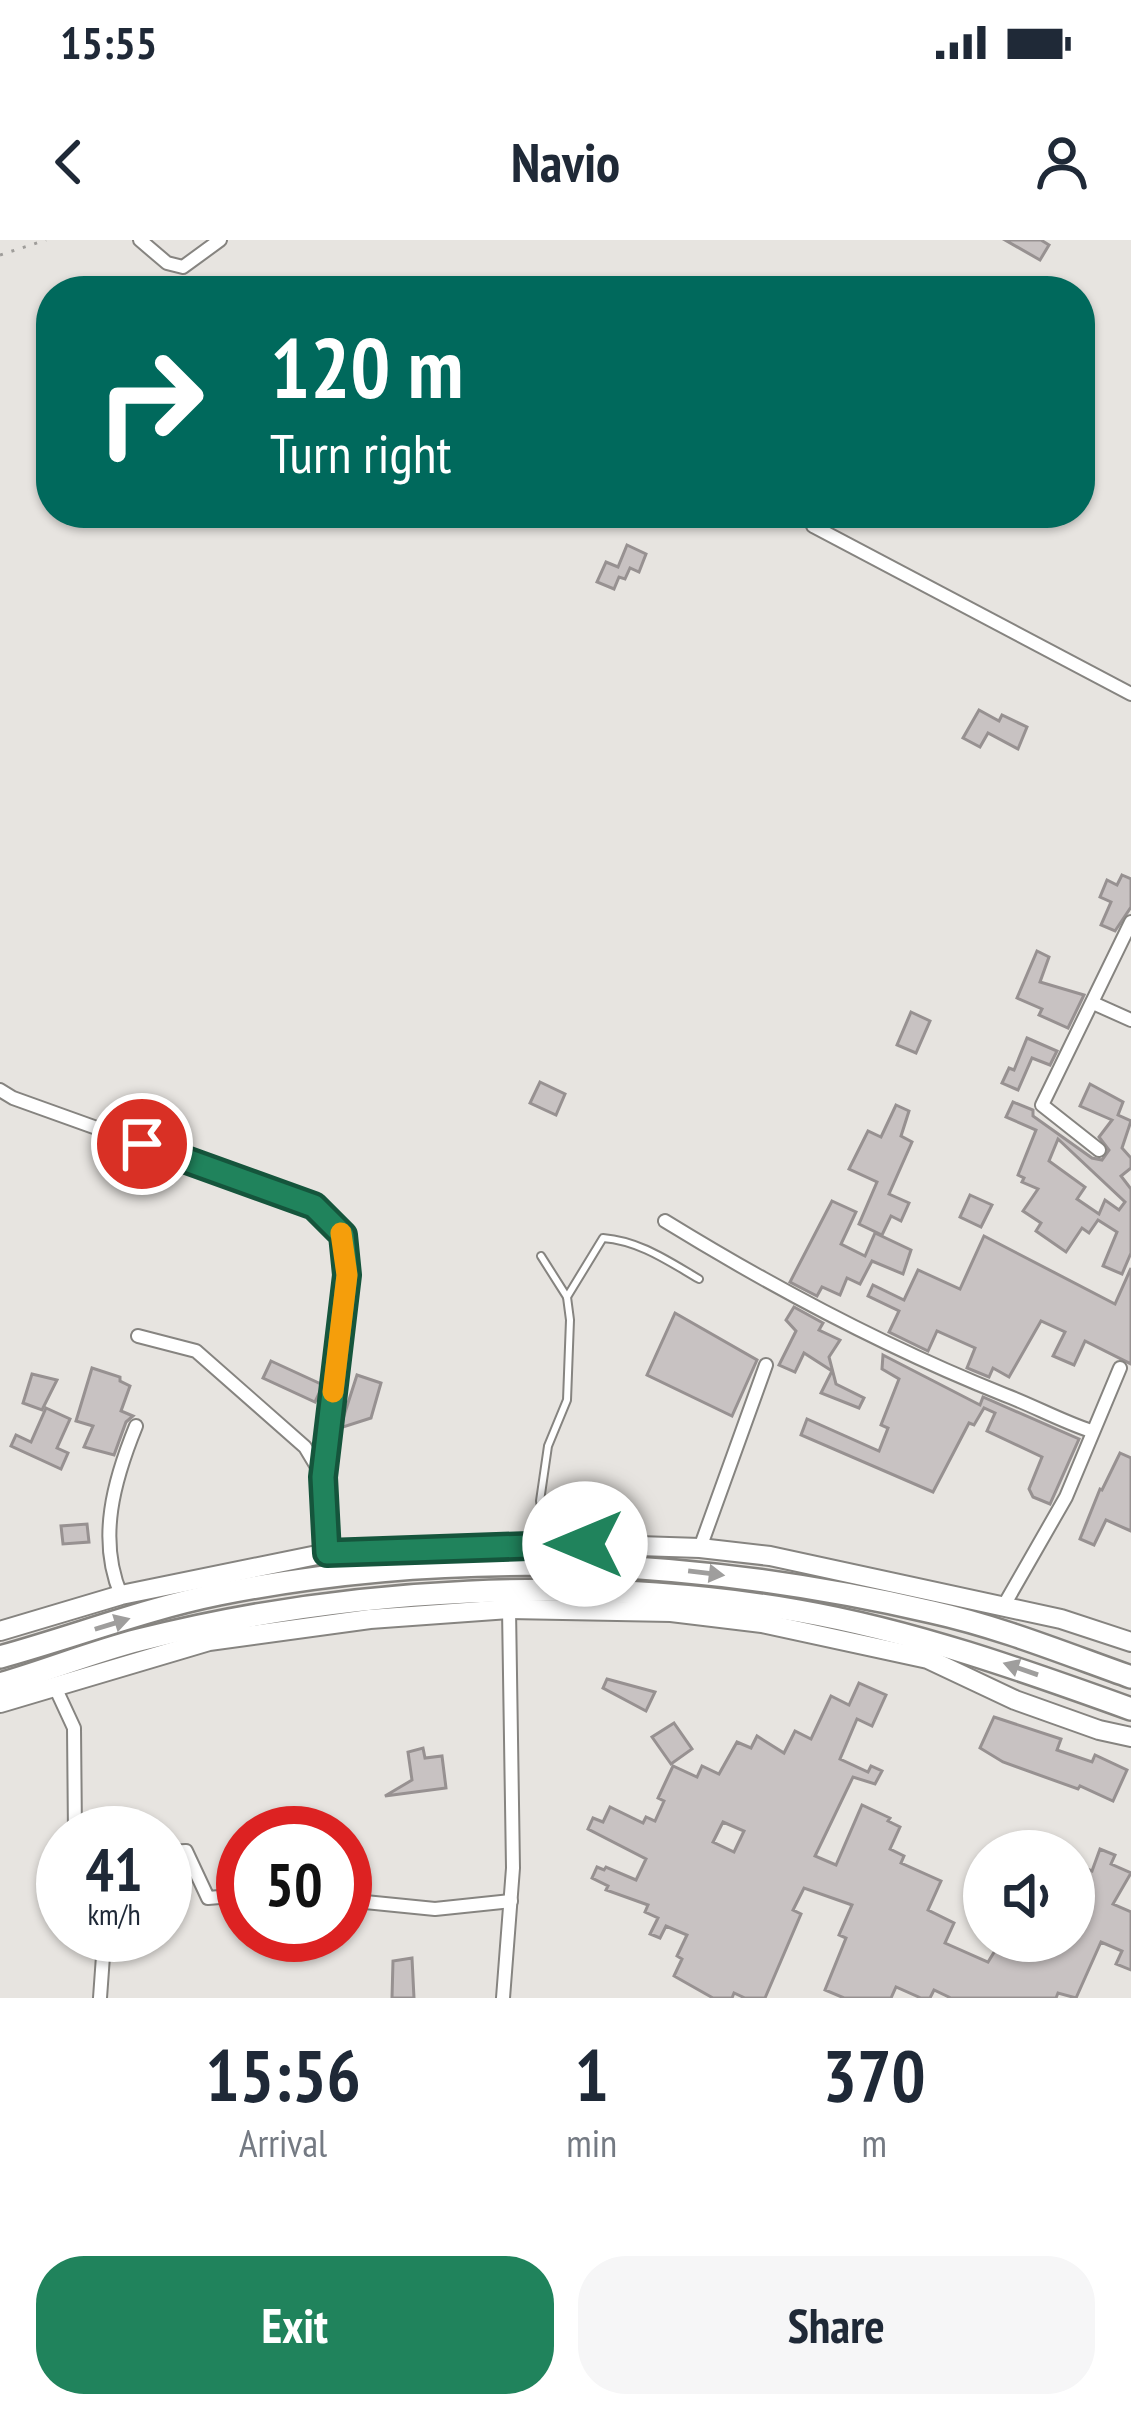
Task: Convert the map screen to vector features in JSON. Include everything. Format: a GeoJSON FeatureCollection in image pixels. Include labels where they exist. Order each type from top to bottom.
{"type":"FeatureCollection","features":[{"type":"Feature","properties":{"kind":"highway"},"geometry":{"type":"LineString","coordinates":[[0,1657],[236,1591],[377,1573],[516,1562],[588,1563],[783,1582],[935,1612],[1131,1677]]}},
{"type":"Feature","properties":{"kind":"highway"},"geometry":{"type":"LineString","coordinates":[[0,1684],[136,1641],[214,1624],[386,1598],[553,1590],[691,1597],[801,1611],[937,1643],[1131,1709]]}},
{"type":"Feature","properties":{"kind":"main road"},"geometry":{"type":"LineString","coordinates":[[0,1631],[121,1595],[327,1553],[546,1543],[700,1548],[770,1556],[1061,1618],[1131,1642]]}},
{"type":"Feature","properties":{"kind":"main road"},"geometry":{"type":"LineString","coordinates":[[0,1703],[209,1641],[370,1619],[509,1609],[671,1612],[762,1623],[928,1659],[1015,1700],[1131,1737]]}},
{"type":"Feature","properties":{"kind":"street"},"geometry":{"type":"LineString","coordinates":[[140,240],[167,262],[183,267],[220,240]]}},
{"type":"Feature","properties":{"kind":"street"},"geometry":{"type":"LineString","coordinates":[[817,528],[1131,694]]}},
{"type":"Feature","properties":{"kind":"street"},"geometry":{"type":"LineString","coordinates":[[1099,1150],[1042,1105],[1131,922]]}},
{"type":"Feature","properties":{"kind":"street"},"geometry":{"type":"LineString","coordinates":[[1093,1003],[1131,1020]]}},
{"type":"Feature","properties":{"kind":"street"},"geometry":{"type":"LineString","coordinates":[[0,1090],[314,1206],[343,1235],[347,1275],[323,1477],[327,1553]]}},
{"type":"Feature","properties":{"kind":"street"},"geometry":{"type":"LineString","coordinates":[[665,1222],[741,1268],[952,1375],[1090,1431]]}},
{"type":"Feature","properties":{"kind":"street"},"geometry":{"type":"LineString","coordinates":[[138,1336],[196,1351],[223,1371],[304,1447],[323,1477]]}},
{"type":"Feature","properties":{"kind":"street"},"geometry":{"type":"LineString","coordinates":[[700,1548],[766,1365]]}},
{"type":"Feature","properties":{"kind":"street"},"geometry":{"type":"LineString","coordinates":[[1004,1607],[1066,1496],[1120,1368]]}},
{"type":"Feature","properties":{"kind":"street"},"geometry":{"type":"LineString","coordinates":[[121,1595],[111,1573],[108,1547],[115,1477],[136,1426]]}},
{"type":"Feature","properties":{"kind":"street"},"geometry":{"type":"LineString","coordinates":[[503,1998],[511,1901],[509,1609]]}},
{"type":"Feature","properties":{"kind":"street"},"geometry":{"type":"LineString","coordinates":[[55,1687],[74,1727],[75,1806]]}},
{"type":"Feature","properties":{"kind":"street"},"geometry":{"type":"LineString","coordinates":[[192,1864],[208,1898],[216,1897]]}},
{"type":"Feature","properties":{"kind":"street"},"geometry":{"type":"LineString","coordinates":[[372,1903],[435,1909],[511,1901]]}},
{"type":"Feature","properties":{"kind":"street"},"geometry":{"type":"LineString","coordinates":[[100,1998],[103,1962]]}},
{"type":"Feature","properties":{"kind":"lane"},"geometry":{"type":"LineString","coordinates":[[566,1297],[603,1238],[643,1247],[699,1279]]}},
{"type":"Feature","properties":{"kind":"lane"},"geometry":{"type":"LineString","coordinates":[[541,1256],[566,1297],[570,1320],[567,1400],[548,1446],[539,1501],[546,1543]]}},
{"type":"Feature","properties":{"kind":"path"},"geometry":{"type":"LineString","coordinates":[[0,256],[46,240]]}},
{"type":"Feature","properties":{"kind":"building"},"geometry":{"type":"Polygon","coordinates":[[[1005,240],[1041,240],[1049,245],[1040,260],[1005,240]]]}},
{"type":"Feature","properties":{"kind":"building"},"geometry":{"type":"Polygon","coordinates":[[[627,545],[646,554],[639,572],[630,568],[614,589],[597,582],[606,562],[618,567],[627,545]]]}},
{"type":"Feature","properties":{"kind":"building"},"geometry":{"type":"Polygon","coordinates":[[[979,710],[999,721],[1002,715],[1027,727],[1018,749],[988,733],[980,747],[963,738],[979,710]]]}},
{"type":"Feature","properties":{"kind":"building"},"geometry":{"type":"Polygon","coordinates":[[[1122,875],[1131,879],[1131,907],[1115,931],[1101,925],[1111,902],[1100,897],[1107,880],[1117,885],[1122,875]]]}},
{"type":"Feature","properties":{"kind":"building"},"geometry":{"type":"Polygon","coordinates":[[[1037,951],[1049,957],[1040,982],[1084,995],[1068,1028],[1017,998],[1037,951]]]}},
{"type":"Feature","properties":{"kind":"building"},"geometry":{"type":"Polygon","coordinates":[[[911,1012],[930,1021],[916,1053],[897,1045],[911,1012]]]}},
{"type":"Feature","properties":{"kind":"building"},"geometry":{"type":"Polygon","coordinates":[[[1027,1038],[1057,1051],[1050,1065],[1032,1058],[1018,1090],[1002,1083],[1009,1068],[1014,1070],[1027,1038]]]}},
{"type":"Feature","properties":{"kind":"building"},"geometry":{"type":"Polygon","coordinates":[[[540,1082],[565,1094],[556,1115],[530,1103],[540,1082]]]}},
{"type":"Feature","properties":{"kind":"building"},"geometry":{"type":"Polygon","coordinates":[[[1090,1084],[1123,1102],[1118,1115],[1131,1121],[1122,1148],[1131,1158],[1131,1168],[1121,1176],[1131,1189],[1131,1253],[1122,1274],[1103,1266],[1117,1232],[1098,1220],[1089,1233],[1082,1228],[1066,1252],[1036,1231],[1041,1223],[1023,1211],[1038,1189],[1018,1175],[1036,1130],[1006,1117],[1013,1102],[1033,1110],[1033,1116],[1092,1158],[1102,1160],[1109,1150],[1099,1137],[1112,1120],[1080,1106],[1090,1084]],[[1058,1139],[1049,1161],[1085,1187],[1077,1199],[1099,1214],[1105,1200],[1119,1210],[1125,1202],[1058,1139]]]}},
{"type":"Feature","properties":{"kind":"building"},"geometry":{"type":"Polygon","coordinates":[[[896,1105],[909,1111],[901,1136],[912,1142],[889,1194],[909,1203],[901,1221],[891,1216],[882,1235],[859,1224],[877,1182],[849,1169],[868,1131],[881,1137],[896,1105]]]}},
{"type":"Feature","properties":{"kind":"building"},"geometry":{"type":"Polygon","coordinates":[[[970,1195],[992,1205],[981,1227],[960,1217],[970,1195]]]}},
{"type":"Feature","properties":{"kind":"building"},"geometry":{"type":"Polygon","coordinates":[[[832,1201],[856,1212],[841,1244],[865,1256],[875,1233],[911,1250],[903,1274],[872,1261],[860,1284],[847,1278],[840,1295],[822,1287],[817,1296],[790,1282],[832,1201]]]}},
{"type":"Feature","properties":{"kind":"building"},"geometry":{"type":"Polygon","coordinates":[[[984,1236],[1115,1304],[1131,1268],[1131,1364],[1085,1341],[1074,1365],[1053,1356],[1065,1332],[1041,1321],[1009,1377],[993,1368],[989,1377],[967,1368],[975,1348],[937,1331],[928,1351],[889,1332],[899,1311],[868,1296],[873,1285],[904,1300],[918,1270],[960,1289],[984,1236]]]}},
{"type":"Feature","properties":{"kind":"building"},"geometry":{"type":"Polygon","coordinates":[[[794,1307],[823,1323],[819,1330],[840,1340],[829,1357],[836,1384],[864,1398],[859,1408],[821,1393],[832,1371],[804,1353],[795,1372],[779,1365],[796,1331],[786,1320],[794,1307]]]}},
{"type":"Feature","properties":{"kind":"building"},"geometry":{"type":"Polygon","coordinates":[[[675,1313],[757,1360],[732,1416],[647,1375],[675,1313]]]}},
{"type":"Feature","properties":{"kind":"building"},"geometry":{"type":"Polygon","coordinates":[[[883,1355],[980,1405],[983,1397],[1079,1439],[1050,1504],[1033,1497],[1029,1489],[1042,1457],[987,1431],[995,1413],[984,1408],[974,1425],[969,1423],[933,1492],[801,1435],[807,1419],[879,1451],[888,1428],[881,1425],[899,1379],[882,1369],[883,1355]]]}},
{"type":"Feature","properties":{"kind":"building"},"geometry":{"type":"Polygon","coordinates":[[[271,1361],[323,1385],[315,1402],[263,1378],[271,1361]]]}},
{"type":"Feature","properties":{"kind":"building"},"geometry":{"type":"Polygon","coordinates":[[[92,1368],[120,1377],[130,1386],[121,1411],[133,1416],[126,1422],[114,1455],[84,1447],[93,1426],[76,1421],[92,1368]]]}},
{"type":"Feature","properties":{"kind":"building"},"geometry":{"type":"Polygon","coordinates":[[[32,1374],[57,1380],[42,1410],[23,1403],[32,1374]]]}},
{"type":"Feature","properties":{"kind":"building"},"geometry":{"type":"Polygon","coordinates":[[[357,1375],[381,1383],[371,1418],[340,1428],[357,1375]]]}},
{"type":"Feature","properties":{"kind":"building"},"geometry":{"type":"Polygon","coordinates":[[[46,1408],[70,1419],[57,1448],[68,1453],[61,1469],[11,1446],[16,1435],[31,1442],[46,1408]]]}},
{"type":"Feature","properties":{"kind":"building"},"geometry":{"type":"Polygon","coordinates":[[[1120,1453],[1131,1458],[1131,1531],[1106,1520],[1094,1545],[1080,1539],[1120,1453]]]}},
{"type":"Feature","properties":{"kind":"building"},"geometry":{"type":"Polygon","coordinates":[[[87,1524],[89,1542],[63,1544],[61,1526],[87,1524]]]}},
{"type":"Feature","properties":{"kind":"building"},"geometry":{"type":"Polygon","coordinates":[[[607,1679],[655,1692],[646,1711],[603,1688],[607,1679]]]}},
{"type":"Feature","properties":{"kind":"building"},"geometry":{"type":"Polygon","coordinates":[[[859,1683],[886,1695],[872,1726],[857,1719],[840,1759],[868,1772],[871,1766],[882,1771],[875,1784],[853,1777],[815,1856],[836,1865],[862,1805],[890,1818],[900,1827],[890,1849],[904,1856],[901,1863],[941,1881],[928,1910],[954,1923],[945,1943],[963,1951],[963,1962],[1092,1962],[1076,1998],[1058,1993],[1056,1998],[951,1998],[934,1990],[930,1998],[921,1998],[896,1987],[891,1998],[844,1998],[825,1990],[846,1938],[839,1935],[852,1905],[804,1888],[793,1910],[801,1914],[765,1998],[734,1993],[732,1998],[713,1998],[674,1976],[687,1935],[666,1926],[660,1938],[650,1934],[658,1918],[645,1912],[648,1905],[606,1890],[608,1886],[592,1878],[597,1867],[606,1867],[636,1880],[646,1859],[588,1829],[593,1818],[603,1822],[610,1807],[643,1823],[646,1817],[655,1821],[664,1801],[658,1798],[673,1766],[697,1777],[702,1766],[719,1774],[737,1742],[751,1748],[757,1736],[784,1753],[795,1731],[811,1739],[831,1696],[849,1705],[859,1683]],[[723,1822],[713,1842],[734,1852],[744,1831],[723,1822]]]}},
{"type":"Feature","properties":{"kind":"building"},"geometry":{"type":"Polygon","coordinates":[[[994,1717],[1061,1739],[1057,1750],[1092,1762],[1095,1755],[1127,1770],[1113,1801],[1003,1762],[980,1748],[994,1717]]]}},
{"type":"Feature","properties":{"kind":"building"},"geometry":{"type":"Polygon","coordinates":[[[674,1723],[692,1749],[671,1764],[652,1737],[674,1723]]]}},
{"type":"Feature","properties":{"kind":"building"},"geometry":{"type":"Polygon","coordinates":[[[423,1748],[425,1758],[442,1756],[446,1788],[385,1796],[412,1780],[408,1752],[423,1748]]]}},
{"type":"Feature","properties":{"kind":"building"},"geometry":{"type":"Polygon","coordinates":[[[1100,1849],[1115,1855],[1111,1864],[1131,1873],[1113,1904],[1131,1912],[1131,1970],[1116,1964],[1122,1951],[1101,1942],[1095,1955],[1095,1863],[1100,1849]]]}},
{"type":"Feature","properties":{"kind":"building"},"geometry":{"type":"Polygon","coordinates":[[[412,1958],[414,1998],[392,1998],[393,1961],[412,1958]]]}},
{"type":"Feature","properties":{"kind":"slow traffic"},"geometry":{"type":"LineString","coordinates":[[333,1392],[347,1275],[341,1233]]}},
{"type":"Feature","properties":{"kind":"route"},"geometry":{"type":"LineString","coordinates":[[142,1144],[314,1206],[343,1235],[347,1275],[323,1477],[327,1553],[585,1544]]}}]}
